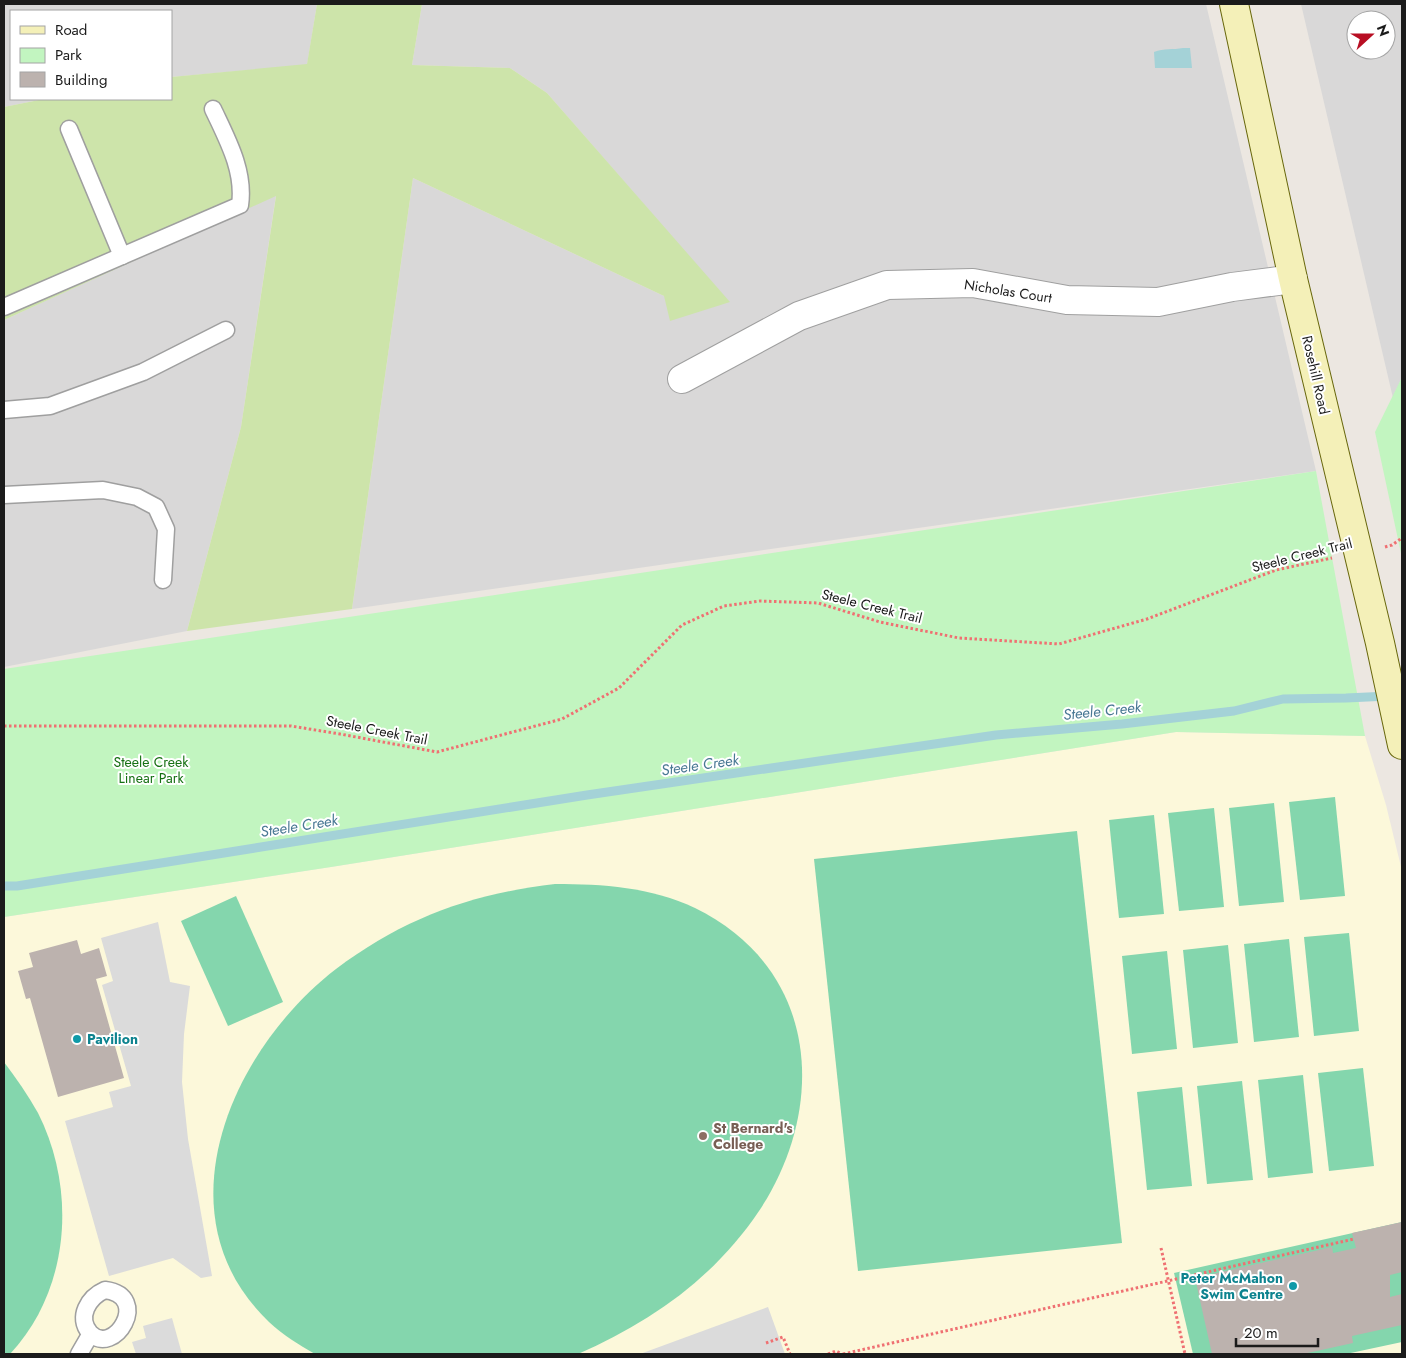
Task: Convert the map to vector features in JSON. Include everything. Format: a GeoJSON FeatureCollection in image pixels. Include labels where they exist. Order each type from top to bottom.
{"type":"FeatureCollection","features":[{"type":"Feature","properties":{"kind":"street","name":"Rosehill Road"},"geometry":{"type":"LineString","coordinates":[[1234,4],[1293,279],[1359,552],[1401,740]]}},
{"type":"Feature","properties":{"kind":"street","name":"Nicholas Court"},"geometry":{"type":"LineString","coordinates":[[682,379],[799,316],[887,285],[973,283],[1067,300],[1158,302],[1232,287],[1293,279]]}},
{"type":"Feature","properties":{"kind":"lane"},"geometry":{"type":"LineString","coordinates":[[4,308],[240,205],[242,191],[236,159],[213,109]]}},
{"type":"Feature","properties":{"kind":"lane"},"geometry":{"type":"LineString","coordinates":[[69,129],[122,256]]}},
{"type":"Feature","properties":{"kind":"lane"},"geometry":{"type":"LineString","coordinates":[[4,410],[50,406],[144,372],[226,330]]}},
{"type":"Feature","properties":{"kind":"lane"},"geometry":{"type":"LineString","coordinates":[[4,495],[103,490],[137,497],[156,507],[166,529],[164,580]]}},
{"type":"Feature","properties":{"kind":"lane"},"geometry":{"type":"LineString","coordinates":[[79,1354],[97,1343],[116,1338],[123,1328],[127,1315],[127,1305],[122,1295],[115,1291],[105,1290],[96,1294],[88,1303],[84,1314],[85,1325],[97,1343]]}},
{"type":"Feature","properties":{"kind":"lane"},"geometry":{"type":"LineString","coordinates":[[115,1354],[120,1333]]}},
{"type":"Feature","properties":{"kind":"path","name":"Steele Creek Trail"},"geometry":{"type":"LineString","coordinates":[[4,726],[291,726],[437,752],[562,719],[619,688],[682,625],[724,606],[760,601],[818,603],[880,622],[959,638],[1059,644],[1147,619],[1276,570],[1392,545],[1402,538]]}},
{"type":"Feature","properties":{"kind":"path"},"geometry":{"type":"LineString","coordinates":[[828,1354],[843,1354],[1354,1239]]}},
{"type":"Feature","properties":{"kind":"path"},"geometry":{"type":"LineString","coordinates":[[1161,1248],[1185,1354]]}},
{"type":"Feature","properties":{"kind":"path"},"geometry":{"type":"LineString","coordinates":[[766,1343],[783,1337],[790,1354]]}},
{"type":"Feature","properties":{"kind":"shaded area"},"geometry":{"type":"Polygon","coordinates":[[[4,4],[317,4],[307,65],[172,77],[172,10],[10,10],[10,100],[39,100],[4,107],[4,4]]]}},
{"type":"Feature","properties":{"kind":"shaded area"},"geometry":{"type":"Polygon","coordinates":[[[422,4],[1206,4],[1316,471],[352,609],[413,178],[664,296],[729,302],[547,93],[510,68],[412,65],[422,4]]]}},
{"type":"Feature","properties":{"kind":"shaded area"},"geometry":{"type":"Polygon","coordinates":[[[1301,4],[1402,4],[1402,377],[1393,398],[1301,4]]]}},
{"type":"Feature","properties":{"kind":"shaded area"},"geometry":{"type":"Polygon","coordinates":[[[276,195],[241,427],[187,631],[4,667],[4,320],[276,195]]]}},
{"type":"Feature","properties":{"kind":"shaded area","name":"St Bernard's College"},"geometry":{"type":"Polygon","coordinates":[[[1176,732],[1365,736],[1386,805],[1402,871],[1402,1354],[4,1354],[4,917],[331,867],[1176,732]]]}},
{"type":"Feature","properties":{"kind":"shaded area"},"geometry":{"type":"Polygon","coordinates":[[[158,922],[170,982],[190,986],[184,1034],[182,1082],[188,1139],[212,1276],[201,1278],[173,1258],[109,1276],[65,1121],[113,1107],[109,1092],[131,1086],[102,985],[113,981],[101,938],[158,922]]]}},
{"type":"Feature","properties":{"kind":"shaded area"},"geometry":{"type":"Polygon","coordinates":[[[768,1307],[785,1354],[640,1354],[768,1307]]]}},
{"type":"Feature","properties":{"kind":"shaded area"},"geometry":{"type":"Polygon","coordinates":[[[172,1318],[182,1354],[136,1354],[132,1342],[146,1338],[143,1326],[172,1318]]]}},
{"type":"Feature","properties":{"kind":"green space"},"geometry":{"type":"Polygon","coordinates":[[[317,4],[422,4],[412,65],[510,68],[547,93],[730,302],[670,321],[664,296],[413,178],[352,609],[187,631],[241,427],[276,196],[4,320],[4,107],[39,100],[172,100],[172,77],[307,64],[317,4]]]}},
{"type":"Feature","properties":{"kind":"green space"},"geometry":{"type":"Polygon","coordinates":[[[1402,377],[1402,558],[1375,432],[1402,377]]]}},
{"type":"Feature","properties":{"kind":"green space","name":"Steele Creek Linear Park"},"geometry":{"type":"Polygon","coordinates":[[[1316,471],[1365,736],[1176,732],[331,867],[4,917],[4,669],[1316,471]]]}},
{"type":"Feature","properties":{"kind":"green space"},"geometry":{"type":"Polygon","coordinates":[[[1335,797],[1345,896],[1300,900],[1289,802],[1335,797]]]}},
{"type":"Feature","properties":{"kind":"green space"},"geometry":{"type":"Polygon","coordinates":[[[1274,803],[1284,902],[1239,906],[1229,808],[1274,803]]]}},
{"type":"Feature","properties":{"kind":"green space"},"geometry":{"type":"Polygon","coordinates":[[[1214,808],[1224,907],[1179,911],[1168,813],[1214,808]]]}},
{"type":"Feature","properties":{"kind":"green space"},"geometry":{"type":"Polygon","coordinates":[[[1154,815],[1164,914],[1119,918],[1109,820],[1154,815]]]}},
{"type":"Feature","properties":{"kind":"green space"},"geometry":{"type":"Polygon","coordinates":[[[1077,831],[1122,1243],[858,1271],[814,859],[1077,831]]]}},
{"type":"Feature","properties":{"kind":"green space"},"geometry":{"type":"Polygon","coordinates":[[[555,884],[626,888],[661,895],[678,901],[695,908],[736,934],[767,966],[788,1002],[799,1042],[802,1084],[796,1127],[781,1170],[759,1211],[722,1257],[701,1277],[679,1296],[631,1328],[578,1354],[315,1354],[291,1340],[269,1322],[235,1279],[218,1233],[214,1184],[222,1135],[240,1088],[266,1043],[299,1003],[336,969],[361,951],[413,922],[440,911],[495,894],[555,884]]]}},
{"type":"Feature","properties":{"kind":"green space"},"geometry":{"type":"Polygon","coordinates":[[[236,896],[283,1002],[228,1026],[181,921],[236,896]]]}},
{"type":"Feature","properties":{"kind":"green space"},"geometry":{"type":"Polygon","coordinates":[[[1349,933],[1359,1031],[1314,1036],[1304,937],[1349,933]]]}},
{"type":"Feature","properties":{"kind":"green space"},"geometry":{"type":"Polygon","coordinates":[[[1289,939],[1299,1037],[1254,1042],[1244,944],[1289,939]]]}},
{"type":"Feature","properties":{"kind":"green space"},"geometry":{"type":"Polygon","coordinates":[[[1228,945],[1238,1043],[1193,1048],[1183,950],[1228,945]]]}},
{"type":"Feature","properties":{"kind":"green space"},"geometry":{"type":"Polygon","coordinates":[[[1167,951],[1177,1049],[1132,1054],[1122,956],[1167,951]]]}},
{"type":"Feature","properties":{"kind":"green space"},"geometry":{"type":"Polygon","coordinates":[[[4,1062],[38,1113],[50,1143],[59,1174],[62,1206],[61,1238],[56,1270],[45,1300],[30,1328],[10,1354],[4,1354],[4,1062]]]}},
{"type":"Feature","properties":{"kind":"green space"},"geometry":{"type":"Polygon","coordinates":[[[1363,1068],[1374,1166],[1329,1171],[1318,1073],[1363,1068]]]}},
{"type":"Feature","properties":{"kind":"green space"},"geometry":{"type":"Polygon","coordinates":[[[1303,1075],[1313,1173],[1268,1178],[1258,1080],[1303,1075]]]}},
{"type":"Feature","properties":{"kind":"green space"},"geometry":{"type":"Polygon","coordinates":[[[1242,1081],[1253,1180],[1207,1184],[1197,1086],[1242,1081]]]}},
{"type":"Feature","properties":{"kind":"green space"},"geometry":{"type":"Polygon","coordinates":[[[1182,1087],[1192,1186],[1147,1190],[1137,1092],[1182,1087]]]}},
{"type":"Feature","properties":{"kind":"green space","name":"Peter McMahon Swim Centre"},"geometry":{"type":"Polygon","coordinates":[[[1402,1222],[1402,1342],[1346,1354],[1193,1354],[1174,1273],[1402,1222]]]}},
{"type":"Feature","properties":{"kind":"water"},"geometry":{"type":"Polygon","coordinates":[[[1190,48],[1192,68],[1155,68],[1154,52],[1190,48]]]}},
{"type":"Feature","properties":{"kind":"building","name":"Pavilion"},"geometry":{"type":"Polygon","coordinates":[[[77,940],[81,954],[99,948],[107,976],[96,979],[124,1078],[58,1097],[30,998],[26,999],[18,971],[33,967],[29,953],[77,940]]]}},
{"type":"Feature","properties":{"kind":"building","name":"Peter McMahon Swim Centre"},"geometry":{"type":"Polygon","coordinates":[[[1402,1222],[1402,1272],[1390,1275],[1390,1297],[1402,1294],[1402,1325],[1352,1336],[1353,1343],[1303,1354],[1212,1354],[1195,1278],[1332,1247],[1333,1253],[1356,1248],[1352,1233],[1402,1222]]]}},
{"type":"Feature","properties":{"kind":"waterway","name":"Steele Creek"},"geometry":{"type":"LineString","coordinates":[[4,886],[17,886],[587,795],[996,735],[1122,724],[1234,711],[1283,699],[1389,696]]}},
{"type":"Feature","properties":{"kind":"place","name":"Pavilion"},"geometry":{"type":"Point","coordinates":[77,1039]}},
{"type":"Feature","properties":{"kind":"place","name":"St Bernard's College"},"geometry":{"type":"Point","coordinates":[703,1136]}},
{"type":"Feature","properties":{"kind":"place","name":"Peter McMahon Swim Centre"},"geometry":{"type":"Point","coordinates":[1293,1286]}}]}
